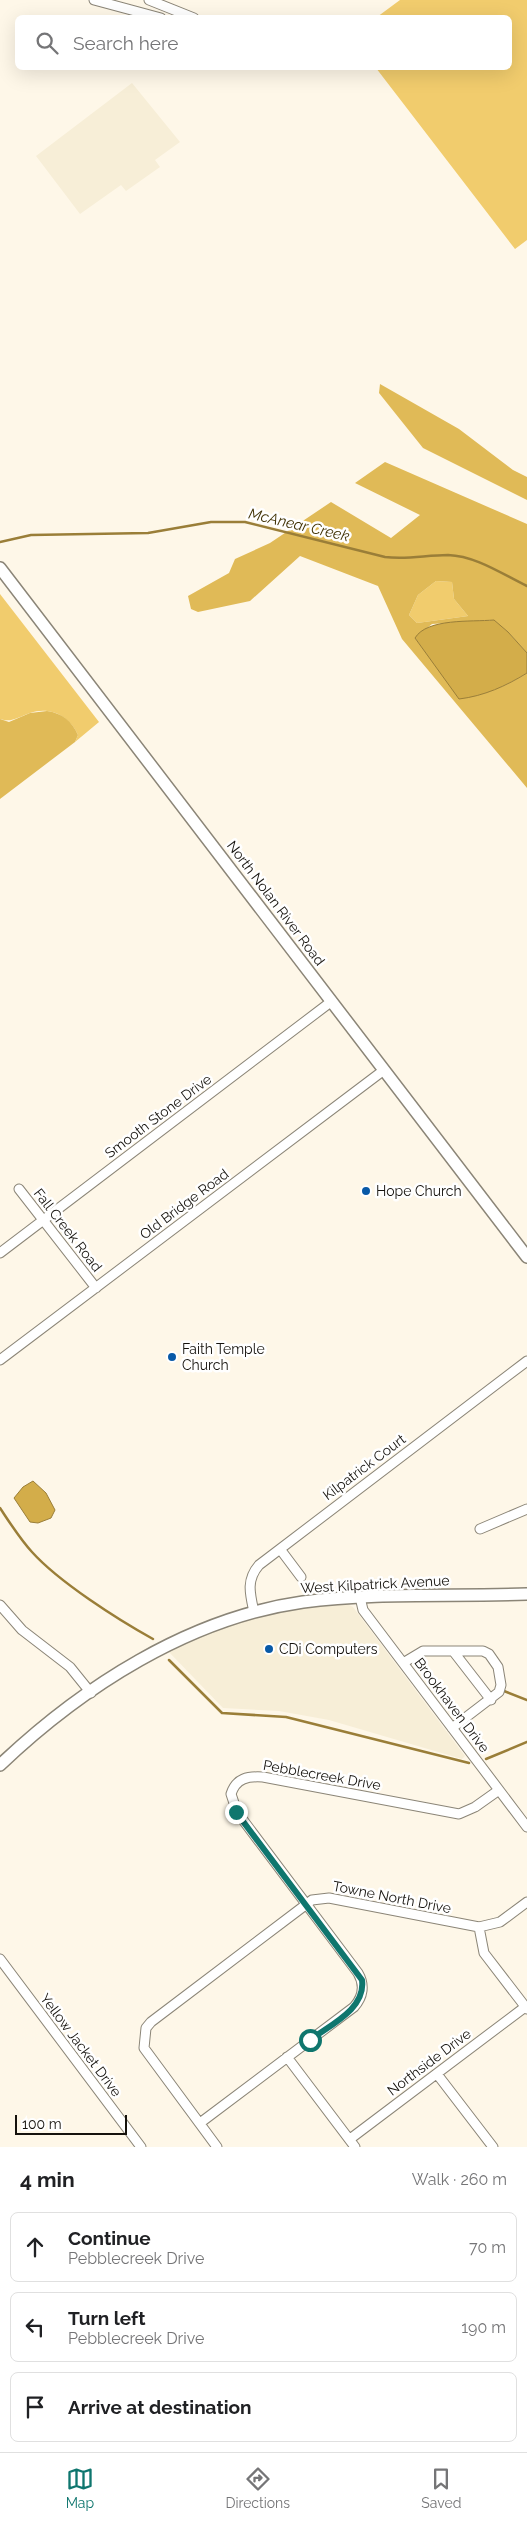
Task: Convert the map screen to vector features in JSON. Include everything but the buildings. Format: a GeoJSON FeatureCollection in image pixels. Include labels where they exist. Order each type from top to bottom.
{"type":"FeatureCollection","features":[{"type":"Feature","properties":{"kind":"main road","name":"North Nolan River Road"},"geometry":{"type":"LineString","coordinates":[[0,568],[527,1257]]}},
{"type":"Feature","properties":{"kind":"main road","name":"West Kilpatrick Avenue"},"geometry":{"type":"LineString","coordinates":[[0,1765],[34,1735],[136,1661],[170,1643],[222,1622],[254,1612],[301,1602],[360,1597],[527,1594]]}},
{"type":"Feature","properties":{"kind":"street"},"geometry":{"type":"LineString","coordinates":[[94,0],[151,15]]}},
{"type":"Feature","properties":{"kind":"street"},"geometry":{"type":"LineString","coordinates":[[149,0],[186,15]]}},
{"type":"Feature","properties":{"kind":"street","name":"Smooth Stone Drive"},"geometry":{"type":"LineString","coordinates":[[0,1253],[332,1001]]}},
{"type":"Feature","properties":{"kind":"street","name":"Old Bridge Road"},"geometry":{"type":"LineString","coordinates":[[0,1360],[384,1070]]}},
{"type":"Feature","properties":{"kind":"street","name":"Fall Creek Road"},"geometry":{"type":"LineString","coordinates":[[19,1189],[96,1288]]}},
{"type":"Feature","properties":{"kind":"street","name":"Kilpatrick Court"},"geometry":{"type":"LineString","coordinates":[[254,1612],[250,1592],[250,1576],[259,1565],[527,1361]]}},
{"type":"Feature","properties":{"kind":"street"},"geometry":{"type":"LineString","coordinates":[[480,1529],[527,1509]]}},
{"type":"Feature","properties":{"kind":"street"},"geometry":{"type":"LineString","coordinates":[[280,1548],[301,1577]]}},
{"type":"Feature","properties":{"kind":"street","name":"Brookhaven Drive"},"geometry":{"type":"LineString","coordinates":[[360,1597],[363,1610],[527,1827]]}},
{"type":"Feature","properties":{"kind":"street"},"geometry":{"type":"LineString","coordinates":[[0,1605],[22,1630],[70,1667],[91,1693]]}},
{"type":"Feature","properties":{"kind":"street"},"geometry":{"type":"LineString","coordinates":[[403,1663],[423,1651],[453,1650],[483,1651],[495,1660],[501,1685],[498,1692],[491,1700],[452,1728]]}},
{"type":"Feature","properties":{"kind":"street"},"geometry":{"type":"LineString","coordinates":[[453,1650],[491,1700]]}},
{"type":"Feature","properties":{"kind":"street","name":"Pebblecreek Drive"},"geometry":{"type":"LineString","coordinates":[[200,2123],[354,2007],[363,1988],[358,1973],[236,1812],[231,1794],[234,1787],[250,1776],[263,1777],[459,1814],[475,1807],[499,1790]]}},
{"type":"Feature","properties":{"kind":"street","name":"Towne North Drive"},"geometry":{"type":"LineString","coordinates":[[200,2123],[144,2048],[146,2028],[151,2022],[306,1904],[312,1900],[325,1898],[480,1928]]}},
{"type":"Feature","properties":{"kind":"street"},"geometry":{"type":"LineString","coordinates":[[526,2008],[484,1953],[480,1928],[500,1922],[527,1902]]}},
{"type":"Feature","properties":{"kind":"street","name":"Yellow Jacket Drive"},"geometry":{"type":"LineString","coordinates":[[0,1959],[141,2147]]}},
{"type":"Feature","properties":{"kind":"street","name":"Northside Drive"},"geometry":{"type":"LineString","coordinates":[[352,2143],[437,2074],[526,2008]]}},
{"type":"Feature","properties":{"kind":"street"},"geometry":{"type":"LineString","coordinates":[[287,2057],[352,2143]]}},
{"type":"Feature","properties":{"kind":"street"},"geometry":{"type":"LineString","coordinates":[[437,2074],[493,2147]]}},
{"type":"Feature","properties":{"kind":"street"},"geometry":{"type":"LineString","coordinates":[[200,2123],[217,2147]]}},
{"type":"Feature","properties":{"kind":"shaded area"},"geometry":{"type":"Polygon","coordinates":[[[400,0],[527,0],[527,240],[515,249],[378,70],[512,70],[512,15],[380,15],[400,0]]]}},
{"type":"Feature","properties":{"kind":"shaded area"},"geometry":{"type":"Polygon","coordinates":[[[132,83],[180,142],[155,160],[160,167],[126,191],[121,185],[80,214],[36,156],[132,83]]]}},
{"type":"Feature","properties":{"kind":"shaded area"},"geometry":{"type":"Polygon","coordinates":[[[380,384],[459,429],[513,470],[527,477],[527,500],[423,448],[379,393],[380,384]]]}},
{"type":"Feature","properties":{"kind":"shaded area"},"geometry":{"type":"Polygon","coordinates":[[[385,462],[527,524],[527,653],[508,632],[493,620],[432,624],[415,638],[460,698],[495,690],[527,673],[527,788],[402,639],[378,586],[300,556],[250,601],[198,612],[191,609],[188,596],[229,573],[235,559],[270,543],[331,502],[391,538],[420,515],[355,483],[385,462]],[[436,581],[418,595],[409,615],[417,623],[468,616],[454,599],[452,582],[436,581]]]}},
{"type":"Feature","properties":{"kind":"shaded area"},"geometry":{"type":"Polygon","coordinates":[[[436,581],[452,582],[454,599],[468,616],[417,623],[409,615],[418,595],[436,581]]]}},
{"type":"Feature","properties":{"kind":"shaded area"},"geometry":{"type":"Polygon","coordinates":[[[0,594],[99,722],[75,742],[78,735],[74,728],[65,718],[52,712],[37,711],[12,720],[0,719],[0,594]]]}},
{"type":"Feature","properties":{"kind":"shaded area"},"geometry":{"type":"Polygon","coordinates":[[[494,620],[527,653],[527,673],[494,690],[477,696],[459,699],[415,638],[429,627],[439,624],[494,620]]]}},
{"type":"Feature","properties":{"kind":"shaded area"},"geometry":{"type":"Polygon","coordinates":[[[47,711],[62,716],[70,722],[78,735],[75,742],[0,799],[0,719],[9,722],[30,713],[47,711]]]}},
{"type":"Feature","properties":{"kind":"shaded area"},"geometry":{"type":"Polygon","coordinates":[[[33,1481],[46,1493],[55,1510],[51,1518],[38,1523],[30,1522],[14,1498],[23,1487],[33,1481]]]}},
{"type":"Feature","properties":{"kind":"shaded area"},"geometry":{"type":"Polygon","coordinates":[[[347,1604],[353,1607],[465,1756],[462,1759],[329,1720],[279,1711],[223,1708],[167,1650],[213,1630],[256,1618],[282,1611],[347,1604]]]}},
{"type":"Feature","properties":{"kind":"waterway","name":"McAnear Creek"},"geometry":{"type":"LineString","coordinates":[[0,542],[31,535],[148,533],[211,522],[245,522],[385,557],[458,556],[489,566],[527,586]]}},
{"type":"Feature","properties":{"kind":"waterway"},"geometry":{"type":"LineString","coordinates":[[0,1508],[15,1531],[43,1564],[106,1611],[153,1639]]}},
{"type":"Feature","properties":{"kind":"waterway"},"geometry":{"type":"LineString","coordinates":[[169,1660],[222,1713],[286,1717],[469,1763]]}},
{"type":"Feature","properties":{"kind":"waterway"},"geometry":{"type":"LineString","coordinates":[[504,1691],[527,1700]]}},
{"type":"Feature","properties":{"kind":"waterway"},"geometry":{"type":"LineString","coordinates":[[486,1759],[527,1742]]}},
{"type":"Feature","properties":{"kind":"place","name":"Hope Church"},"geometry":{"type":"Point","coordinates":[366,1191]}},
{"type":"Feature","properties":{"kind":"place","name":"Faith Temple Church"},"geometry":{"type":"Point","coordinates":[172,1357]}},
{"type":"Feature","properties":{"kind":"place","name":"CDi Computers"},"geometry":{"type":"Point","coordinates":[269,1649]}},
{"type":"Feature","properties":{"kind":"route"},"geometry":{"type":"LineString","coordinates":[[236,1812],[362,1980],[363,1988],[361,1995],[354,2007],[310,2040]]}}]}
